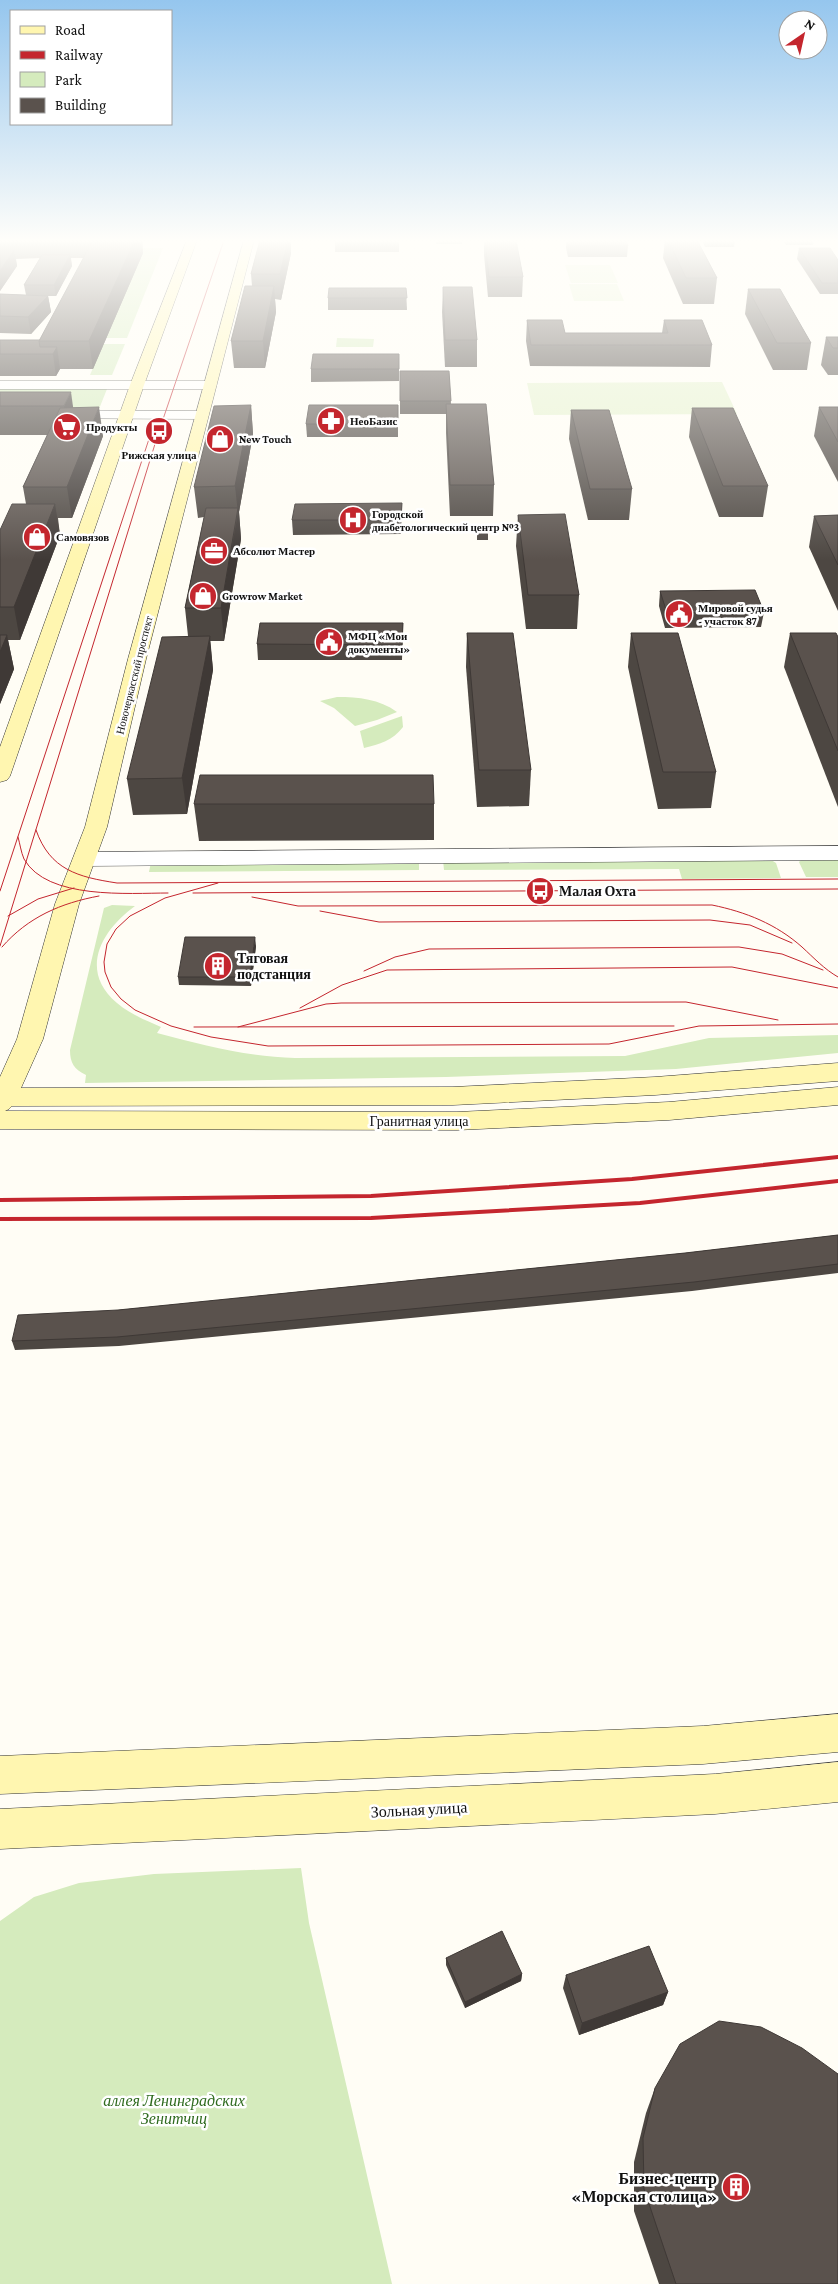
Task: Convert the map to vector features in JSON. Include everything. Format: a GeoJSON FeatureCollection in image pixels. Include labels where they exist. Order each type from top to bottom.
{"type":"FeatureCollection","features":[{"type":"Feature","properties":{"kind":"main road"},"geometry":{"type":"LineString","coordinates":[[0,776],[126,414],[152,347]]}},
{"type":"Feature","properties":{"kind":"main road","name":"Новочеркасский проспект"},"geometry":{"type":"LineString","coordinates":[[1,1104],[30,1039],[67,904],[96,827],[137,659],[220,347]]}},
{"type":"Feature","properties":{"kind":"main road","name":"Гранитная улица"},"geometry":{"type":"LineString","coordinates":[[1,1104],[453,1096],[655,1086],[838,1072]]}},
{"type":"Feature","properties":{"kind":"main road","name":"Гранитная улица"},"geometry":{"type":"LineString","coordinates":[[1,1104],[456,1121],[668,1111],[838,1096]]}},
{"type":"Feature","properties":{"kind":"main road"},"geometry":{"type":"LineString","coordinates":[[0,1775],[703,1745],[838,1733]]}},
{"type":"Feature","properties":{"kind":"main road","name":"Зольная улица"},"geometry":{"type":"LineString","coordinates":[[0,1829],[715,1794],[838,1782]]}},
{"type":"Feature","properties":{"kind":"street"},"geometry":{"type":"LineString","coordinates":[[0,384],[210,385]]}},
{"type":"Feature","properties":{"kind":"street"},"geometry":{"type":"LineString","coordinates":[[0,414],[202,415]]}},
{"type":"Feature","properties":{"kind":"street"},"geometry":{"type":"LineString","coordinates":[[85,859],[838,853]]}},
{"type":"Feature","properties":{"kind":"green space"},"geometry":{"type":"Polygon","coordinates":[[[102,347],[124,347],[112,375],[90,375],[102,347]]]}},
{"type":"Feature","properties":{"kind":"green space"},"geometry":{"type":"Polygon","coordinates":[[[722,382],[737,414],[534,415],[527,383],[722,382]]]}},
{"type":"Feature","properties":{"kind":"green space"},"geometry":{"type":"Polygon","coordinates":[[[0,388],[107,389],[99,409],[0,409],[0,388]]]}},
{"type":"Feature","properties":{"kind":"green space"},"geometry":{"type":"Polygon","coordinates":[[[337,697],[368,700],[383,704],[397,712],[355,726],[334,708],[320,701],[337,697]]]}},
{"type":"Feature","properties":{"kind":"green space"},"geometry":{"type":"Polygon","coordinates":[[[402,716],[403,727],[395,736],[364,748],[360,731],[402,716]]]}},
{"type":"Feature","properties":{"kind":"green space"},"geometry":{"type":"Polygon","coordinates":[[[768,858],[776,863],[781,878],[682,879],[679,869],[444,870],[443,860],[768,858]]]}},
{"type":"Feature","properties":{"kind":"green space"},"geometry":{"type":"Polygon","coordinates":[[[803,858],[838,858],[838,877],[806,877],[799,862],[803,858]]]}},
{"type":"Feature","properties":{"kind":"green space"},"geometry":{"type":"Polygon","coordinates":[[[419,860],[419,870],[149,872],[151,862],[419,860]]]}},
{"type":"Feature","properties":{"kind":"green space"},"geometry":{"type":"Polygon","coordinates":[[[112,905],[135,906],[113,927],[99,951],[97,964],[99,977],[105,990],[117,1003],[127,1010],[161,1027],[157,1033],[226,1050],[295,1058],[625,1056],[709,1038],[838,1035],[838,1053],[676,1069],[446,1077],[85,1083],[86,1075],[74,1065],[70,1050],[104,908],[112,905]]]}},
{"type":"Feature","properties":{"kind":"green space","name":"аллея Ленинградских Зенитчиц"},"geometry":{"type":"Polygon","coordinates":[[[301,1868],[309,1923],[392,2284],[0,2284],[0,1921],[34,1897],[79,1883],[154,1874],[301,1868]]]}},
{"type":"Feature","properties":{"kind":"building"},"geometry":{"type":"Polygon","coordinates":[[[0,347],[57,347],[53,354],[0,354],[0,347]]]}},
{"type":"Feature","properties":{"kind":"building"},"geometry":{"type":"Polygon","coordinates":[[[313,354],[399,354],[399,369],[311,369],[313,354]]]}},
{"type":"Feature","properties":{"kind":"building"},"geometry":{"type":"Polygon","coordinates":[[[400,371],[449,371],[451,401],[400,401],[400,371]]]}},
{"type":"Feature","properties":{"kind":"building"},"geometry":{"type":"Polygon","coordinates":[[[0,392],[71,392],[64,406],[0,406],[0,392]]]}},
{"type":"Feature","properties":{"kind":"building"},"geometry":{"type":"Polygon","coordinates":[[[446,404],[486,404],[494,485],[450,485],[446,404]]]}},
{"type":"Feature","properties":{"kind":"building"},"geometry":{"type":"Polygon","coordinates":[[[251,405],[235,486],[194,487],[214,406],[251,405]]]}},
{"type":"Feature","properties":{"kind":"building"},"geometry":{"type":"Polygon","coordinates":[[[309,405],[398,405],[398,424],[306,424],[309,405]]]}},
{"type":"Feature","properties":{"kind":"building"},"geometry":{"type":"Polygon","coordinates":[[[99,407],[67,487],[23,487],[60,408],[99,407]]]}},
{"type":"Feature","properties":{"kind":"building"},"geometry":{"type":"Polygon","coordinates":[[[819,407],[838,407],[838,442],[819,407]]]}},
{"type":"Feature","properties":{"kind":"building"},"geometry":{"type":"Polygon","coordinates":[[[692,408],[733,408],[768,486],[723,486],[692,408]]]}},
{"type":"Feature","properties":{"kind":"building"},"geometry":{"type":"Polygon","coordinates":[[[571,410],[609,410],[632,489],[590,489],[571,410]]]}},
{"type":"Feature","properties":{"kind":"building"},"geometry":{"type":"Polygon","coordinates":[[[402,503],[401,520],[292,520],[295,504],[402,503]]]}},
{"type":"Feature","properties":{"kind":"building"},"geometry":{"type":"Polygon","coordinates":[[[12,504],[55,504],[14,607],[0,607],[0,530],[12,504]]]}},
{"type":"Feature","properties":{"kind":"building"},"geometry":{"type":"Polygon","coordinates":[[[206,508],[238,508],[221,608],[185,608],[206,508]]]}},
{"type":"Feature","properties":{"kind":"building"},"geometry":{"type":"Polygon","coordinates":[[[565,514],[579,595],[528,595],[518,515],[565,514]]]}},
{"type":"Feature","properties":{"kind":"building"},"geometry":{"type":"Polygon","coordinates":[[[838,515],[838,565],[814,516],[838,515]]]}},
{"type":"Feature","properties":{"kind":"building"},"geometry":{"type":"Polygon","coordinates":[[[477,527],[488,527],[488,532],[477,532],[477,527]]]}},
{"type":"Feature","properties":{"kind":"building"},"geometry":{"type":"Polygon","coordinates":[[[755,590],[764,612],[667,613],[660,591],[755,590]]]}},
{"type":"Feature","properties":{"kind":"building"},"geometry":{"type":"Polygon","coordinates":[[[260,623],[403,623],[402,645],[257,644],[260,623]]]}},
{"type":"Feature","properties":{"kind":"building"},"geometry":{"type":"Polygon","coordinates":[[[467,633],[513,633],[531,770],[479,770],[467,633]]]}},
{"type":"Feature","properties":{"kind":"building"},"geometry":{"type":"Polygon","coordinates":[[[631,633],[678,633],[716,772],[663,772],[631,633]]]}},
{"type":"Feature","properties":{"kind":"building"},"geometry":{"type":"Polygon","coordinates":[[[790,633],[836,633],[838,637],[838,751],[790,633]]]}},
{"type":"Feature","properties":{"kind":"building"},"geometry":{"type":"Polygon","coordinates":[[[0,635],[7,635],[0,652],[0,635]]]}},
{"type":"Feature","properties":{"kind":"building"},"geometry":{"type":"Polygon","coordinates":[[[210,636],[182,778],[127,779],[162,637],[210,636]]]}},
{"type":"Feature","properties":{"kind":"building"},"geometry":{"type":"Polygon","coordinates":[[[200,775],[433,775],[434,804],[194,804],[200,775]]]}},
{"type":"Feature","properties":{"kind":"building","name":"Тяговая подстанция"},"geometry":{"type":"Polygon","coordinates":[[[185,937],[255,937],[250,977],[178,977],[185,937]]]}},
{"type":"Feature","properties":{"kind":"building"},"geometry":{"type":"Polygon","coordinates":[[[838,1235],[838,1264],[694,1282],[117,1337],[12,1341],[18,1315],[118,1310],[685,1253],[838,1235]]]}},
{"type":"Feature","properties":{"kind":"building"},"geometry":{"type":"Polygon","coordinates":[[[502,1931],[522,1974],[465,2002],[446,1958],[502,1931]]]}},
{"type":"Feature","properties":{"kind":"building"},"geometry":{"type":"Polygon","coordinates":[[[649,1946],[668,1992],[582,2023],[566,1975],[649,1946]]]}},
{"type":"Feature","properties":{"kind":"building","name":"Бизнес-центр «Морская столица»"},"geometry":{"type":"Polygon","coordinates":[[[719,2021],[761,2027],[802,2048],[838,2074],[838,2284],[676,2284],[644,2189],[643,2138],[655,2088],[680,2044],[719,2021]]]}},
{"type":"Feature","properties":{"kind":"tram line"},"geometry":{"type":"LineString","coordinates":[[26,861],[159,431],[188,347]]}},
{"type":"Feature","properties":{"kind":"tram line"},"geometry":{"type":"LineString","coordinates":[[0,891],[149,439]]}},
{"type":"Feature","properties":{"kind":"tram line"},"geometry":{"type":"LineString","coordinates":[[36,830],[42,844],[57,863],[78,874],[117,883],[838,879]]}},
{"type":"Feature","properties":{"kind":"tram line"},"geometry":{"type":"LineString","coordinates":[[18,837],[21,851],[26,861]]}},
{"type":"Feature","properties":{"kind":"tram line"},"geometry":{"type":"LineString","coordinates":[[10,915],[26,861]]}},
{"type":"Feature","properties":{"kind":"tram line"},"geometry":{"type":"LineString","coordinates":[[26,861],[35,872],[51,882],[72,888]]}},
{"type":"Feature","properties":{"kind":"tram line"},"geometry":{"type":"LineString","coordinates":[[218,883],[165,898],[130,916],[116,929],[107,944],[104,962],[105,972],[111,987],[121,999],[135,1010],[171,1026],[211,1037],[268,1046],[609,1044],[699,1026],[838,1024]]}},
{"type":"Feature","properties":{"kind":"tram line"},"geometry":{"type":"LineString","coordinates":[[10,915],[38,899],[72,888]]}},
{"type":"Feature","properties":{"kind":"tram line"},"geometry":{"type":"LineString","coordinates":[[72,888],[111,893],[168,893]]}},
{"type":"Feature","properties":{"kind":"tram line"},"geometry":{"type":"LineString","coordinates":[[193,893],[838,889]]}},
{"type":"Feature","properties":{"kind":"tram line"},"geometry":{"type":"LineString","coordinates":[[2,947],[23,927],[46,913],[58,907],[99,896]]}},
{"type":"Feature","properties":{"kind":"tram line"},"geometry":{"type":"LineString","coordinates":[[252,897],[298,906],[712,905],[749,915],[771,925],[792,939],[838,977]]}},
{"type":"Feature","properties":{"kind":"tram line"},"geometry":{"type":"LineString","coordinates":[[320,911],[379,922],[710,920],[750,925],[792,943]]}},
{"type":"Feature","properties":{"kind":"tram line"},"geometry":{"type":"LineString","coordinates":[[0,946],[10,915]]}},
{"type":"Feature","properties":{"kind":"tram line"},"geometry":{"type":"LineString","coordinates":[[364,971],[395,957],[429,949],[739,947],[782,954],[823,970]]}},
{"type":"Feature","properties":{"kind":"tram line"},"geometry":{"type":"LineString","coordinates":[[300,1008],[342,985],[387,970],[732,967],[838,988]]}},
{"type":"Feature","properties":{"kind":"tram line"},"geometry":{"type":"LineString","coordinates":[[238,1027],[326,1004],[341,1003],[686,1002],[778,1020]]}},
{"type":"Feature","properties":{"kind":"tram line"},"geometry":{"type":"LineString","coordinates":[[238,1027],[674,1026]]}},
{"type":"Feature","properties":{"kind":"tram line"},"geometry":{"type":"LineString","coordinates":[[194,1027],[238,1027]]}},
{"type":"Feature","properties":{"kind":"railway"},"geometry":{"type":"LineString","coordinates":[[0,1200],[371,1196],[632,1179],[838,1157]]}},
{"type":"Feature","properties":{"kind":"railway"},"geometry":{"type":"LineString","coordinates":[[0,1219],[371,1218],[640,1203],[838,1181]]}},
{"type":"Feature","properties":{"kind":"place","name":"НеоБазис"},"geometry":{"type":"Point","coordinates":[331,421]}},
{"type":"Feature","properties":{"kind":"place","name":"Продукты"},"geometry":{"type":"Point","coordinates":[67,427]}},
{"type":"Feature","properties":{"kind":"place","name":"Рижская улица"},"geometry":{"type":"Point","coordinates":[159,431]}},
{"type":"Feature","properties":{"kind":"place","name":"New Touch"},"geometry":{"type":"Point","coordinates":[220,439]}},
{"type":"Feature","properties":{"kind":"place","name":"Городской диабетологический центр №3"},"geometry":{"type":"Point","coordinates":[353,520]}},
{"type":"Feature","properties":{"kind":"place","name":"Самовязов"},"geometry":{"type":"Point","coordinates":[37,537]}},
{"type":"Feature","properties":{"kind":"place","name":"Абсолют Мастер"},"geometry":{"type":"Point","coordinates":[214,551]}},
{"type":"Feature","properties":{"kind":"place","name":"Growrow Market"},"geometry":{"type":"Point","coordinates":[203,596]}},
{"type":"Feature","properties":{"kind":"place","name":"Мировой судья - участок 87"},"geometry":{"type":"Point","coordinates":[679,614]}},
{"type":"Feature","properties":{"kind":"place","name":"МФЦ «Мои документы»"},"geometry":{"type":"Point","coordinates":[329,642]}},
{"type":"Feature","properties":{"kind":"place","name":"Малая Охта"},"geometry":{"type":"Point","coordinates":[540,891]}},
{"type":"Feature","properties":{"kind":"place","name":"Тяговая подстанция"},"geometry":{"type":"Point","coordinates":[218,966]}},
{"type":"Feature","properties":{"kind":"place","name":"Бизнес-центр «Морская столица»"},"geometry":{"type":"Point","coordinates":[736,2187]}}]}
